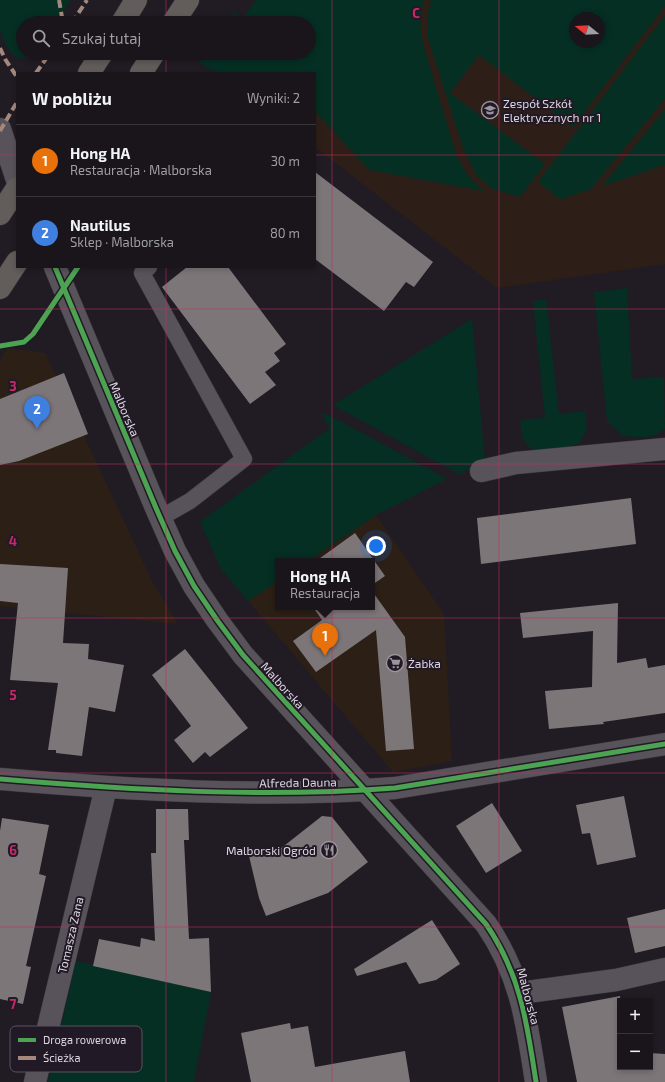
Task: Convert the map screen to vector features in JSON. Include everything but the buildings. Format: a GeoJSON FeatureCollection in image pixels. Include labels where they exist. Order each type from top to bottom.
{"type":"FeatureCollection","features":[{"type":"Feature","properties":{"kind":"main road"},"geometry":{"type":"LineString","coordinates":[[126,16],[136,0]]}},
{"type":"Feature","properties":{"kind":"main road"},"geometry":{"type":"LineString","coordinates":[[178,16],[188,0]]}},
{"type":"Feature","properties":{"kind":"main road"},"geometry":{"type":"LineString","coordinates":[[90,72],[97,60]]}},
{"type":"Feature","properties":{"kind":"main road"},"geometry":{"type":"LineString","coordinates":[[141,72],[149,60]]}},
{"type":"Feature","properties":{"kind":"main road"},"geometry":{"type":"LineString","coordinates":[[0,214],[16,190]]}},
{"type":"Feature","properties":{"kind":"main road"},"geometry":{"type":"LineString","coordinates":[[0,288],[16,264]]}},
{"type":"Feature","properties":{"kind":"street"},"geometry":{"type":"LineString","coordinates":[[0,130],[16,177]]}},
{"type":"Feature","properties":{"kind":"street","name":"Malborska"},"geometry":{"type":"LineString","coordinates":[[55,268],[160,518],[194,586],[243,655],[486,924],[499,943],[511,967],[520,993],[536,1082]]}},
{"type":"Feature","properties":{"kind":"street"},"geometry":{"type":"LineString","coordinates":[[481,472],[516,464],[665,449]]}},
{"type":"Feature","properties":{"kind":"street","name":"Alfreda Dauna"},"geometry":{"type":"LineString","coordinates":[[0,779],[106,787],[246,793],[365,791],[395,788],[665,744]]}},
{"type":"Feature","properties":{"kind":"street","name":"Tomasza Zana"},"geometry":{"type":"LineString","coordinates":[[48,1026],[106,787]]}},
{"type":"Feature","properties":{"kind":"street"},"geometry":{"type":"LineString","coordinates":[[520,993],[616,980],[665,969]]}},
{"type":"Feature","properties":{"kind":"street","name":"Tomasza Zana"},"geometry":{"type":"LineString","coordinates":[[35,1082],[37,1072]]}},
{"type":"Feature","properties":{"kind":"lane"},"geometry":{"type":"LineString","coordinates":[[148,268],[142,273],[244,459],[190,501],[160,518]]}},
{"type":"Feature","properties":{"kind":"shaded area","name":"Zespół Szkół Elektrycznych nr 1"},"geometry":{"type":"Polygon","coordinates":[[[292,0],[665,0],[665,264],[497,288],[316,148],[316,72],[239,72],[248,60],[316,60],[316,16],[304,16],[292,0]]]}},
{"type":"Feature","properties":{"kind":"shaded area"},"geometry":{"type":"Polygon","coordinates":[[[8,348],[45,353],[153,583],[178,624],[0,606],[0,360],[8,348]]]}},
{"type":"Feature","properties":{"kind":"shaded area"},"geometry":{"type":"Polygon","coordinates":[[[376,515],[444,614],[452,761],[393,772],[248,601],[275,583],[275,610],[375,610],[375,558],[312,558],[376,515]]]}},
{"type":"Feature","properties":{"kind":"green space"},"geometry":{"type":"Polygon","coordinates":[[[0,0],[71,0],[60,16],[16,16],[16,56],[8,48],[0,29],[0,0]]]}},
{"type":"Feature","properties":{"kind":"green space"},"geometry":{"type":"Polygon","coordinates":[[[256,0],[424,0],[420,19],[422,40],[457,157],[470,178],[484,191],[369,170],[316,112],[316,72],[223,72],[212,70],[200,63],[202,60],[316,60],[316,16],[244,16],[256,0]]]}},
{"type":"Feature","properties":{"kind":"green space"},"geometry":{"type":"Polygon","coordinates":[[[431,0],[665,0],[665,6],[573,127],[479,55],[450,93],[545,164],[520,197],[493,189],[477,176],[464,151],[428,38],[427,19],[431,0]]]}},
{"type":"Feature","properties":{"kind":"green space"},"geometry":{"type":"Polygon","coordinates":[[[234,12],[240,16],[231,16],[234,12]]]}},
{"type":"Feature","properties":{"kind":"green space"},"geometry":{"type":"Polygon","coordinates":[[[665,15],[665,99],[591,189],[562,199],[557,198],[538,182],[665,15]]]}},
{"type":"Feature","properties":{"kind":"green space"},"geometry":{"type":"Polygon","coordinates":[[[665,109],[665,165],[602,186],[665,109]]]}},
{"type":"Feature","properties":{"kind":"green space"},"geometry":{"type":"Polygon","coordinates":[[[627,288],[632,379],[664,377],[665,428],[661,432],[646,437],[623,436],[607,421],[594,292],[627,288]]]}},
{"type":"Feature","properties":{"kind":"green space"},"geometry":{"type":"Polygon","coordinates":[[[546,299],[559,414],[585,411],[587,428],[580,443],[551,452],[536,450],[525,442],[522,435],[520,421],[545,417],[533,301],[546,299]]]}},
{"type":"Feature","properties":{"kind":"green space"},"geometry":{"type":"Polygon","coordinates":[[[472,319],[485,461],[459,474],[333,405],[472,319]]]}},
{"type":"Feature","properties":{"kind":"green space"},"geometry":{"type":"Polygon","coordinates":[[[321,414],[329,415],[447,479],[376,515],[312,558],[275,558],[275,583],[248,601],[221,569],[200,522],[330,428],[321,414]]]}},
{"type":"Feature","properties":{"kind":"green space"},"geometry":{"type":"Polygon","coordinates":[[[76,961],[211,992],[194,1082],[48,1082],[50,1072],[142,1072],[142,1026],[61,1026],[76,961]]]}},
{"type":"Feature","properties":{"kind":"marked path"},"geometry":{"type":"LineString","coordinates":[[59,0],[62,16]]}},
{"type":"Feature","properties":{"kind":"marked path"},"geometry":{"type":"LineString","coordinates":[[77,16],[87,0]]}},
{"type":"Feature","properties":{"kind":"marked path"},"geometry":{"type":"LineString","coordinates":[[0,48],[5,59],[16,76]]}},
{"type":"Feature","properties":{"kind":"marked path"},"geometry":{"type":"LineString","coordinates":[[37,72],[45,60]]}},
{"type":"Feature","properties":{"kind":"marked path"},"geometry":{"type":"LineString","coordinates":[[0,131],[16,104]]}},
{"type":"Feature","properties":{"kind":"cycle path"},"geometry":{"type":"LineString","coordinates":[[55,268],[156,508],[175,551],[194,586],[243,655],[486,924],[498,943],[515,981],[521,1000],[536,1082]]}},
{"type":"Feature","properties":{"kind":"cycle path"},"geometry":{"type":"LineString","coordinates":[[0,346],[24,342],[33,334],[77,268]]}},
{"type":"Feature","properties":{"kind":"cycle path"},"geometry":{"type":"LineString","coordinates":[[0,779],[197,791],[346,791],[395,788],[665,744]]}},
{"type":"Feature","properties":{"kind":"place","name":"Zespół Szkół Elektrycznych nr 1"},"geometry":{"type":"Point","coordinates":[490,110]}},
{"type":"Feature","properties":{"kind":"place","name":"Nautilus"},"geometry":{"type":"Point","coordinates":[37,429]}},
{"type":"Feature","properties":{"kind":"place","name":"Hong HA"},"geometry":{"type":"Point","coordinates":[325,656]}},
{"type":"Feature","properties":{"kind":"place","name":"Żabka"},"geometry":{"type":"Point","coordinates":[395,663]}},
{"type":"Feature","properties":{"kind":"place","name":"Malborski Ogród"},"geometry":{"type":"Point","coordinates":[329,850]}}]}
